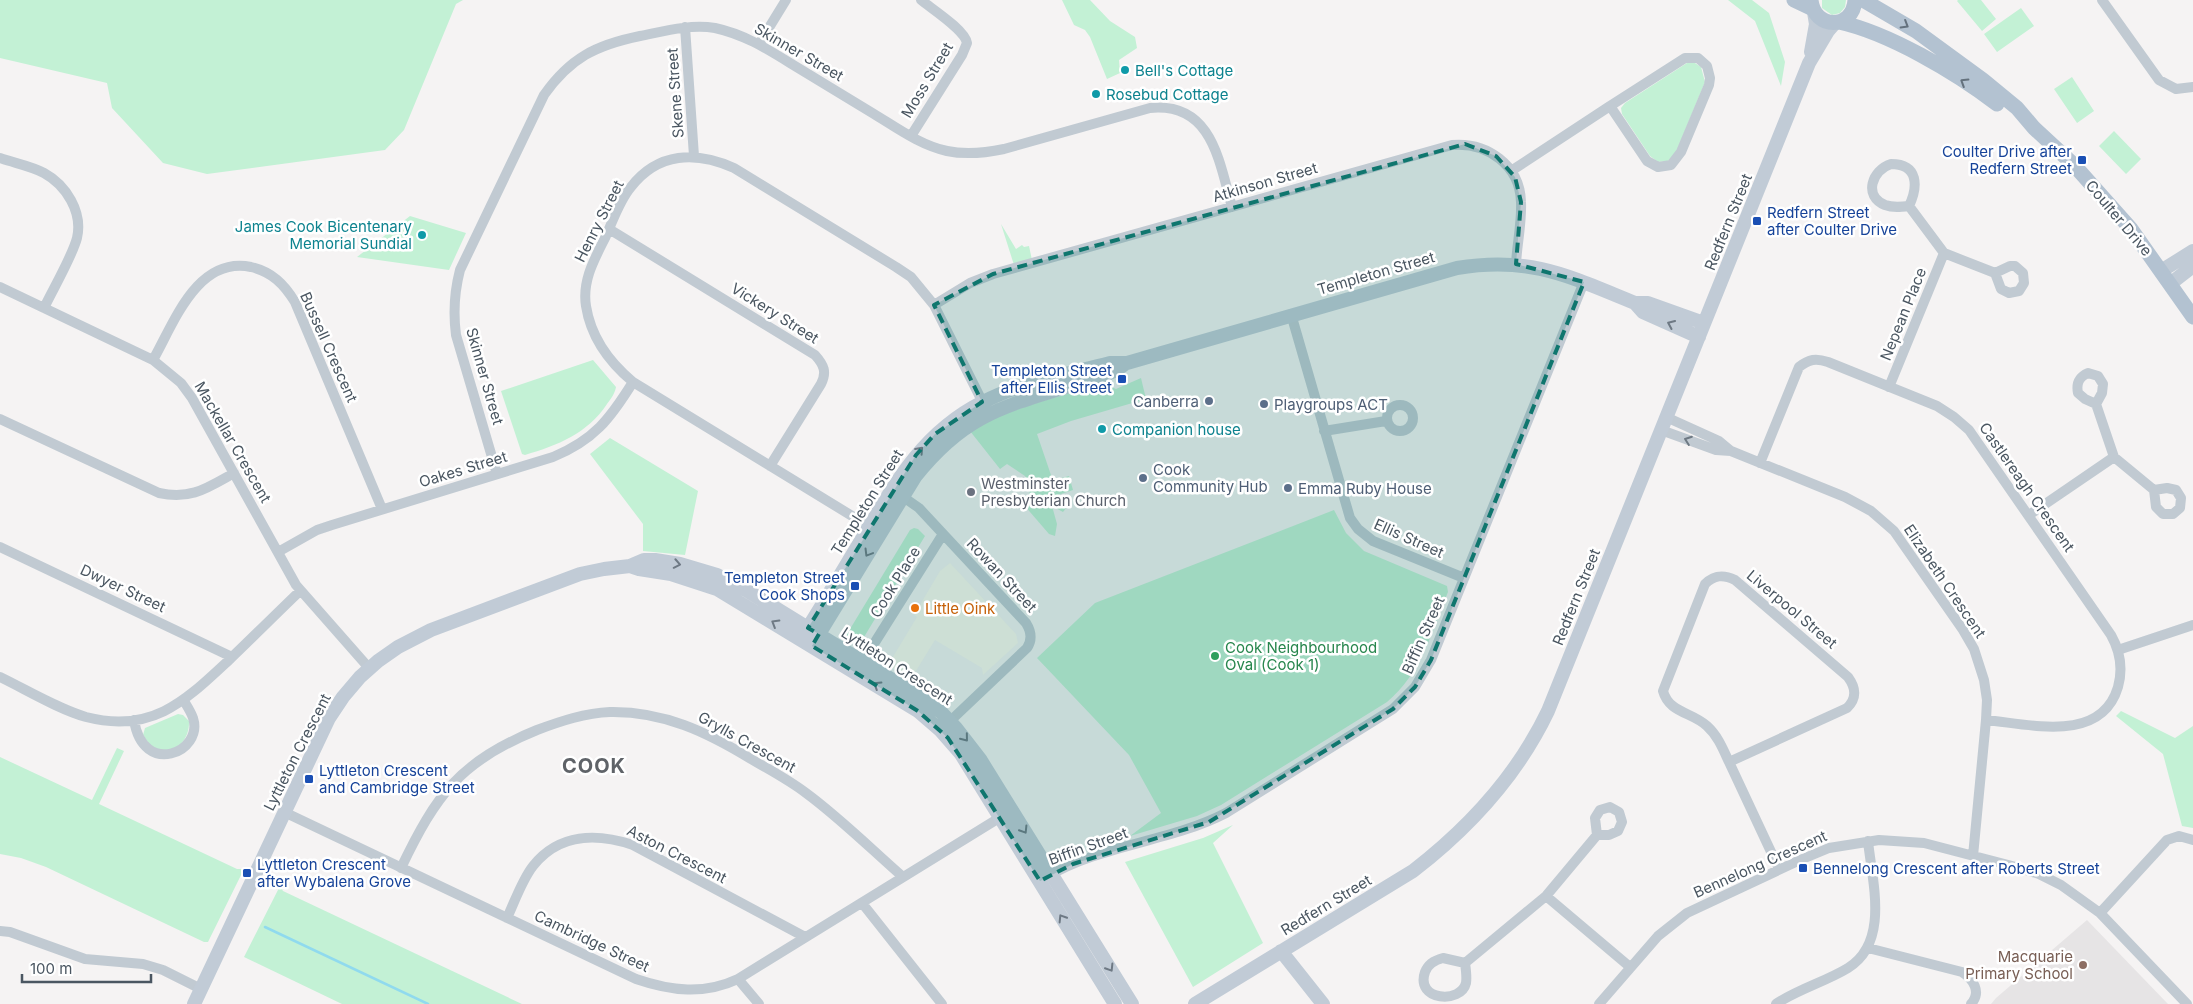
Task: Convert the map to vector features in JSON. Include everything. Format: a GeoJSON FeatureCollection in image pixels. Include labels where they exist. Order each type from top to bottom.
{"type":"FeatureCollection","features":[{"type":"Feature","properties":{"kind":"main road"},"geometry":{"type":"LineString","coordinates":[[1794,0],[1813,7]]}},
{"type":"Feature","properties":{"kind":"main road"},"geometry":{"type":"LineString","coordinates":[[1837,22],[1852,13],[1855,0]]}},
{"type":"Feature","properties":{"kind":"main road","name":"Coulter Drive"},"geometry":{"type":"LineString","coordinates":[[1863,0],[1916,31],[1983,80],[2016,108],[2034,128],[2077,168],[2131,229],[2193,317]]}},
{"type":"Feature","properties":{"kind":"main road","name":"Coulter Drive"},"geometry":{"type":"LineString","coordinates":[[1813,7],[1823,20],[1863,29],[1935,64],[2034,128]]}},
{"type":"Feature","properties":{"kind":"street"},"geometry":{"type":"LineString","coordinates":[[759,44],[786,0]]}},
{"type":"Feature","properties":{"kind":"street","name":"Moss Street"},"geometry":{"type":"LineString","coordinates":[[911,136],[962,55],[967,43],[964,35],[957,28],[921,0]]}},
{"type":"Feature","properties":{"kind":"street"},"geometry":{"type":"LineString","coordinates":[[2102,0],[2154,76],[2171,88],[2186,90],[2193,87]]}},
{"type":"Feature","properties":{"kind":"street","name":"Redfern Street"},"geometry":{"type":"LineString","coordinates":[[1809,63],[1816,24],[1813,7]]}},
{"type":"Feature","properties":{"kind":"street","name":"Redfern Street"},"geometry":{"type":"LineString","coordinates":[[1195,1004],[1413,870],[1446,846],[1468,825],[1518,764],[1548,711],[1809,63],[1828,31],[1837,22]]}},
{"type":"Feature","properties":{"kind":"street","name":"Skinner Street"},"geometry":{"type":"LineString","coordinates":[[498,474],[456,335],[453,306],[455,287],[460,270],[539,105],[556,78],[571,64],[599,47],[620,40],[685,27],[713,28],[731,32],[759,44],[911,136],[948,151],[967,154],[986,153],[1150,108],[1168,108],[1190,116],[1198,122],[1211,138],[1232,207]]}},
{"type":"Feature","properties":{"kind":"street","name":"Skene Street"},"geometry":{"type":"LineString","coordinates":[[685,27],[694,156]]}},
{"type":"Feature","properties":{"kind":"street"},"geometry":{"type":"LineString","coordinates":[[1511,171],[1610,106],[1685,58],[1698,58],[1707,66],[1709,85],[1679,157],[1671,165],[1665,167],[1652,165],[1647,161],[1610,106]]}},
{"type":"Feature","properties":{"kind":"street","name":"Atkinson Street"},"geometry":{"type":"LineString","coordinates":[[934,305],[970,283],[993,274],[1452,145],[1465,144],[1484,149],[1496,156],[1511,171],[1519,189],[1521,202],[1516,264]]}},
{"type":"Feature","properties":{"kind":"street","name":"Henry Street"},"geometry":{"type":"LineString","coordinates":[[875,530],[633,382],[612,362],[596,339],[589,322],[586,304],[586,287],[589,271],[626,194],[641,175],[662,163],[678,158],[694,156],[714,159],[734,168],[896,267],[910,277],[934,305],[985,408]]}},
{"type":"Feature","properties":{"kind":"street"},"geometry":{"type":"LineString","coordinates":[[0,158],[44,172],[61,186],[74,205],[78,226],[77,239],[44,308]]}},
{"type":"Feature","properties":{"kind":"street"},"geometry":{"type":"LineString","coordinates":[[1898,164],[1914,177],[1915,191],[1909,206],[1886,206],[1875,197],[1873,191],[1874,177],[1884,166],[1898,164]]}},
{"type":"Feature","properties":{"kind":"street"},"geometry":{"type":"LineString","coordinates":[[1909,206],[1944,253],[1995,273]]}},
{"type":"Feature","properties":{"kind":"street","name":"Vickery Street"},"geometry":{"type":"LineString","coordinates":[[609,229],[815,355],[822,363],[825,375],[822,384],[770,466]]}},
{"type":"Feature","properties":{"kind":"street"},"geometry":{"type":"LineString","coordinates":[[2166,277],[2193,252]]}},
{"type":"Feature","properties":{"kind":"street","name":"Nepean Place"},"geometry":{"type":"LineString","coordinates":[[1889,387],[1944,253]]}},
{"type":"Feature","properties":{"kind":"street","name":"Templeton Street"},"geometry":{"type":"LineString","coordinates":[[810,637],[897,493],[932,455],[985,408],[1019,401],[1110,373],[1127,363],[1291,314],[1457,268],[1480,264],[1516,264],[1550,270],[1635,303],[1648,303],[1704,323]]}},
{"type":"Feature","properties":{"kind":"street","name":"Bussell Crescent"},"geometry":{"type":"LineString","coordinates":[[153,360],[185,303],[206,276],[224,268],[238,265],[260,269],[274,276],[287,288],[295,302],[382,509]]}},
{"type":"Feature","properties":{"kind":"street"},"geometry":{"type":"LineString","coordinates":[[2166,277],[2193,266]]}},
{"type":"Feature","properties":{"kind":"street","name":"Biffin Street"},"geometry":{"type":"LineString","coordinates":[[1045,878],[1073,864],[1209,822],[1401,703],[1416,687],[1427,670],[1584,282]]}},
{"type":"Feature","properties":{"kind":"street","name":"Mackellar Crescent"},"geometry":{"type":"LineString","coordinates":[[0,288],[153,360],[168,370],[192,398],[300,591],[369,668]]}},
{"type":"Feature","properties":{"kind":"street","name":"Templeton Street"},"geometry":{"type":"LineString","coordinates":[[1635,303],[1643,312],[1699,337]]}},
{"type":"Feature","properties":{"kind":"street","name":"Ellis Street"},"geometry":{"type":"LineString","coordinates":[[1291,314],[1350,518],[1358,528],[1379,544],[1464,578]]}},
{"type":"Feature","properties":{"kind":"street","name":"Castlereagh Crescent"},"geometry":{"type":"LineString","coordinates":[[1760,463],[1799,367],[1807,361],[1822,360],[1937,406],[1969,430],[2111,635],[2118,650],[2120,674],[2114,696],[2106,708],[2086,722],[2073,726],[2057,727],[1986,720]]}},
{"type":"Feature","properties":{"kind":"street","name":"Oakes Street"},"geometry":{"type":"LineString","coordinates":[[278,552],[317,530],[553,457],[582,443],[598,430],[612,415],[633,382]]}},
{"type":"Feature","properties":{"kind":"street"},"geometry":{"type":"LineString","coordinates":[[2096,404],[2114,457],[2154,490]]}},
{"type":"Feature","properties":{"kind":"street"},"geometry":{"type":"LineString","coordinates":[[0,419],[159,493],[173,496],[193,494],[234,473]]}},
{"type":"Feature","properties":{"kind":"street"},"geometry":{"type":"LineString","coordinates":[[1324,431],[1386,421]]}},
{"type":"Feature","properties":{"kind":"street","name":"Elizabeth Crescent"},"geometry":{"type":"LineString","coordinates":[[1664,424],[1716,450],[1732,451],[1862,506],[1894,531],[1963,630],[1974,649],[1984,680],[1987,700],[1986,720],[1973,856]]}},
{"type":"Feature","properties":{"kind":"street"},"geometry":{"type":"LineString","coordinates":[[2029,515],[2114,457]]}},
{"type":"Feature","properties":{"kind":"street","name":"Rowan Street"},"geometry":{"type":"LineString","coordinates":[[897,493],[920,508],[1026,623],[1031,636],[1027,648],[945,726]]}},
{"type":"Feature","properties":{"kind":"street","name":"Cook Place"},"geometry":{"type":"LineString","coordinates":[[859,667],[943,534]]}},
{"type":"Feature","properties":{"kind":"street","name":"Dwyer Street"},"geometry":{"type":"LineString","coordinates":[[0,547],[232,657]]}},
{"type":"Feature","properties":{"kind":"street","name":"Lyttleton Crescent"},"geometry":{"type":"LineString","coordinates":[[194,1004],[330,718],[343,697],[369,668],[398,647],[431,630],[580,574],[630,566],[644,560],[654,560],[704,570],[746,590],[810,637],[859,667],[920,697],[945,726],[971,746],[1006,814],[1045,878],[1116,1004]]}},
{"type":"Feature","properties":{"kind":"street","name":"Liverpool Street"},"geometry":{"type":"LineString","coordinates":[[1729,762],[1847,708],[1854,697],[1855,690],[1848,677],[1735,580],[1721,575],[1712,578],[1705,584],[1663,691],[1665,699],[1671,706],[1695,718],[1714,734],[1779,869]]}},
{"type":"Feature","properties":{"kind":"street"},"geometry":{"type":"LineString","coordinates":[[0,677],[82,715],[106,721],[134,720],[167,711],[184,701],[300,591]]}},
{"type":"Feature","properties":{"kind":"street"},"geometry":{"type":"LineString","coordinates":[[2118,650],[2193,625]]}},
{"type":"Feature","properties":{"kind":"street"},"geometry":{"type":"LineString","coordinates":[[134,720],[139,739],[148,749],[160,754],[176,753],[191,739],[194,729],[194,719],[184,701]]}},
{"type":"Feature","properties":{"kind":"street","name":"Grylls Crescent"},"geometry":{"type":"LineString","coordinates":[[401,868],[431,810],[447,789],[466,770],[512,740],[562,721],[585,715],[609,712],[660,717],[698,729],[722,741],[805,792],[903,877]]}},
{"type":"Feature","properties":{"kind":"street","name":"Cambridge Street"},"geometry":{"type":"LineString","coordinates":[[284,812],[636,979],[675,990],[713,988],[738,979],[1006,814]]}},
{"type":"Feature","properties":{"kind":"street"},"geometry":{"type":"LineString","coordinates":[[1465,963],[1546,896],[1596,835]]}},
{"type":"Feature","properties":{"kind":"street"},"geometry":{"type":"LineString","coordinates":[[2100,913],[2167,840],[2179,836],[2193,840]]}},
{"type":"Feature","properties":{"kind":"street","name":"Aston Crescent"},"geometry":{"type":"LineString","coordinates":[[507,918],[529,873],[544,854],[557,845],[572,840],[589,837],[606,838],[633,845],[805,937]]}},
{"type":"Feature","properties":{"kind":"street"},"geometry":{"type":"LineString","coordinates":[[1776,1004],[1848,968],[1868,948],[1874,928],[1875,913],[1868,840]]}},
{"type":"Feature","properties":{"kind":"street","name":"Bennelong Crescent"},"geometry":{"type":"LineString","coordinates":[[1599,1004],[1658,936],[1677,920],[1709,902],[1828,848],[1868,840],[1901,840],[1924,843],[2039,874],[2074,893],[2100,913],[2187,1004]]}},
{"type":"Feature","properties":{"kind":"street","name":"Lyttleton Crescent"},"geometry":{"type":"LineString","coordinates":[[1045,878],[1132,1004]]}},
{"type":"Feature","properties":{"kind":"street"},"geometry":{"type":"LineString","coordinates":[[1546,896],[1630,967]]}},
{"type":"Feature","properties":{"kind":"street"},"geometry":{"type":"LineString","coordinates":[[862,903],[942,1004]]}},
{"type":"Feature","properties":{"kind":"street"},"geometry":{"type":"LineString","coordinates":[[0,931],[10,932],[85,959],[144,964],[163,970],[201,988]]}},
{"type":"Feature","properties":{"kind":"street"},"geometry":{"type":"LineString","coordinates":[[1868,948],[1962,972],[1970,977],[1976,985],[1977,994],[1972,1004]]}},
{"type":"Feature","properties":{"kind":"street"},"geometry":{"type":"LineString","coordinates":[[1281,951],[1323,1004]]}},
{"type":"Feature","properties":{"kind":"street"},"geometry":{"type":"LineString","coordinates":[[1443,958],[1465,963],[1467,982],[1459,996],[1452,1000],[1443,1001],[1435,999],[1429,994],[1424,987],[1423,978],[1430,964],[1443,958]]}},
{"type":"Feature","properties":{"kind":"street"},"geometry":{"type":"LineString","coordinates":[[738,979],[759,1004]]}},
{"type":"Feature","properties":{"kind":"highlighted area"},"geometry":{"type":"Polygon","coordinates":[[[1465,144],[1496,156],[1515,177],[1521,202],[1516,264],[1584,282],[1431,660],[1415,687],[1393,709],[1209,822],[1073,864],[1040,881],[948,738],[918,711],[812,646],[819,634],[808,628],[916,455],[935,434],[982,402],[934,305],[993,274],[1465,144]]]}},
{"type":"Feature","properties":{"kind":"shaded area"},"geometry":{"type":"Polygon","coordinates":[[[950,563],[1016,634],[1018,643],[983,675],[982,668],[935,640],[911,679],[888,665],[917,617],[914,615],[940,571],[950,563]]]}},
{"type":"Feature","properties":{"kind":"shaded area","name":"Macquarie Primary School"},"geometry":{"type":"Polygon","coordinates":[[[2087,920],[2168,1004],[1991,1004],[1996,998],[2087,920]]]}},
{"type":"Feature","properties":{"kind":"green space"},"geometry":{"type":"Polygon","coordinates":[[[0,0],[463,0],[456,4],[404,130],[385,150],[207,174],[163,163],[112,108],[107,83],[0,58],[0,0]]]}},
{"type":"Feature","properties":{"kind":"green space"},"geometry":{"type":"Polygon","coordinates":[[[1062,0],[1090,0],[1110,21],[1135,37],[1137,48],[1119,60],[1120,73],[1107,79],[1090,37],[1085,30],[1074,25],[1062,0]]]}},
{"type":"Feature","properties":{"kind":"green space"},"geometry":{"type":"Polygon","coordinates":[[[1728,0],[1752,0],[1769,13],[1785,62],[1781,86],[1755,21],[1728,0]]]}},
{"type":"Feature","properties":{"kind":"green space"},"geometry":{"type":"Polygon","coordinates":[[[1822,0],[1846,0],[1845,7],[1840,13],[1832,15],[1822,8],[1822,0]]]}},
{"type":"Feature","properties":{"kind":"green space"},"geometry":{"type":"Polygon","coordinates":[[[1958,0],[1981,0],[1996,19],[1982,31],[1958,0]]]}},
{"type":"Feature","properties":{"kind":"green space"},"geometry":{"type":"Polygon","coordinates":[[[2021,8],[2034,26],[1997,52],[1984,34],[2021,8]]]}},
{"type":"Feature","properties":{"kind":"green space"},"geometry":{"type":"Polygon","coordinates":[[[1687,63],[1695,63],[1701,67],[1705,82],[1675,155],[1668,161],[1658,162],[1650,156],[1622,114],[1621,108],[1625,103],[1687,63]]]}},
{"type":"Feature","properties":{"kind":"green space"},"geometry":{"type":"Polygon","coordinates":[[[2072,77],[2094,111],[2077,123],[2054,89],[2072,77]]]}},
{"type":"Feature","properties":{"kind":"green space"},"geometry":{"type":"Polygon","coordinates":[[[2114,131],[2141,159],[2126,174],[2099,146],[2114,131]]]}},
{"type":"Feature","properties":{"kind":"green space"},"geometry":{"type":"Polygon","coordinates":[[[410,216],[466,233],[449,270],[357,257],[410,216]]]}},
{"type":"Feature","properties":{"kind":"green space"},"geometry":{"type":"Polygon","coordinates":[[[1001,224],[1016,249],[1022,245],[1024,247],[1029,246],[1032,260],[1014,265],[1001,224]]]}},
{"type":"Feature","properties":{"kind":"green space"},"geometry":{"type":"Polygon","coordinates":[[[593,360],[616,387],[614,394],[599,414],[581,431],[571,437],[537,451],[525,455],[522,454],[501,391],[593,360]]]}},
{"type":"Feature","properties":{"kind":"green space"},"geometry":{"type":"Polygon","coordinates":[[[1141,378],[1146,399],[1071,421],[1037,434],[1052,478],[1038,480],[1036,485],[1069,476],[1073,490],[1043,500],[1052,505],[1056,500],[1067,507],[1063,512],[1052,506],[1057,524],[1055,536],[1049,534],[1024,505],[1032,487],[1025,476],[1007,464],[1000,469],[970,431],[1001,415],[1035,403],[1104,384],[1116,389],[1141,378]]]}},
{"type":"Feature","properties":{"kind":"green space"},"geometry":{"type":"Polygon","coordinates":[[[610,438],[698,491],[685,555],[643,551],[643,524],[590,454],[610,438]]]}},
{"type":"Feature","properties":{"kind":"green space"},"geometry":{"type":"Polygon","coordinates":[[[1334,510],[1346,533],[1364,551],[1447,586],[1448,592],[1431,637],[1409,678],[1387,702],[1221,805],[1197,816],[1130,836],[1161,813],[1129,755],[1037,658],[1095,603],[1334,510]]]}},
{"type":"Feature","properties":{"kind":"green space"},"geometry":{"type":"Polygon","coordinates":[[[918,529],[925,536],[858,647],[848,640],[847,634],[910,530],[918,529]]]}},
{"type":"Feature","properties":{"kind":"green space"},"geometry":{"type":"Polygon","coordinates":[[[2121,711],[2175,738],[2193,726],[2193,828],[2182,826],[2163,754],[2116,716],[2121,711]]]}},
{"type":"Feature","properties":{"kind":"green space"},"geometry":{"type":"Polygon","coordinates":[[[178,714],[183,715],[189,721],[187,735],[179,746],[173,749],[160,750],[152,746],[143,735],[145,728],[178,714]]]}},
{"type":"Feature","properties":{"kind":"green space"},"geometry":{"type":"Polygon","coordinates":[[[117,748],[124,751],[99,804],[237,869],[244,869],[208,942],[204,942],[46,867],[21,858],[0,854],[0,757],[92,800],[117,748]]]}},
{"type":"Feature","properties":{"kind":"green space"},"geometry":{"type":"Polygon","coordinates":[[[1233,825],[1213,843],[1263,943],[1193,987],[1125,862],[1203,838],[1233,825]]]}},
{"type":"Feature","properties":{"kind":"green space"},"geometry":{"type":"Polygon","coordinates":[[[280,886],[283,891],[522,1004],[342,1004],[244,957],[280,886]]]}},
{"type":"Feature","properties":{"kind":"waterway"},"geometry":{"type":"LineString","coordinates":[[265,927],[428,1004]]}},
{"type":"Feature","properties":{"kind":"place","name":"Bell's Cottage"},"geometry":{"type":"Point","coordinates":[1125,70]}},
{"type":"Feature","properties":{"kind":"place","name":"Rosebud Cottage"},"geometry":{"type":"Point","coordinates":[1096,94]}},
{"type":"Feature","properties":{"kind":"place","name":"Coulter Drive after Redfern Street"},"geometry":{"type":"Point","coordinates":[2082,160]}},
{"type":"Feature","properties":{"kind":"place","name":"Redfern Street after Coulter Drive"},"geometry":{"type":"Point","coordinates":[1757,221]}},
{"type":"Feature","properties":{"kind":"place","name":"James Cook Bicentenary Memorial Sundial"},"geometry":{"type":"Point","coordinates":[422,235]}},
{"type":"Feature","properties":{"kind":"place","name":"Templeton Street after Ellis Street"},"geometry":{"type":"Point","coordinates":[1122,379]}},
{"type":"Feature","properties":{"kind":"place","name":"Canberra"},"geometry":{"type":"Point","coordinates":[1209,401]}},
{"type":"Feature","properties":{"kind":"place","name":"Playgroups ACT"},"geometry":{"type":"Point","coordinates":[1264,404]}},
{"type":"Feature","properties":{"kind":"place","name":"Companion house"},"geometry":{"type":"Point","coordinates":[1102,429]}},
{"type":"Feature","properties":{"kind":"place","name":"Cook Community Hub"},"geometry":{"type":"Point","coordinates":[1143,478]}},
{"type":"Feature","properties":{"kind":"place","name":"Emma Ruby House"},"geometry":{"type":"Point","coordinates":[1288,488]}},
{"type":"Feature","properties":{"kind":"place","name":"Westminster Presbyterian Church"},"geometry":{"type":"Point","coordinates":[971,492]}},
{"type":"Feature","properties":{"kind":"place","name":"Templeton Street Cook Shops"},"geometry":{"type":"Point","coordinates":[855,586]}},
{"type":"Feature","properties":{"kind":"place","name":"Little Oink"},"geometry":{"type":"Point","coordinates":[915,608]}},
{"type":"Feature","properties":{"kind":"place","name":"Cook Neighbourhood Oval (Cook 1)"},"geometry":{"type":"Point","coordinates":[1215,656]}},
{"type":"Feature","properties":{"kind":"place","name":"Lyttleton Crescent and Cambridge Street"},"geometry":{"type":"Point","coordinates":[309,779]}},
{"type":"Feature","properties":{"kind":"place","name":"Bennelong Crescent after Roberts Street"},"geometry":{"type":"Point","coordinates":[1803,868]}},
{"type":"Feature","properties":{"kind":"place","name":"Lyttleton Crescent after Wybalena Grove"},"geometry":{"type":"Point","coordinates":[247,873]}},
{"type":"Feature","properties":{"kind":"place","name":"Macquarie Primary School"},"geometry":{"type":"Point","coordinates":[2083,965]}},
{"type":"Feature","properties":{"kind":"district","name":"COOK"},"geometry":{"type":"Point","coordinates":[594,766]}}]}
